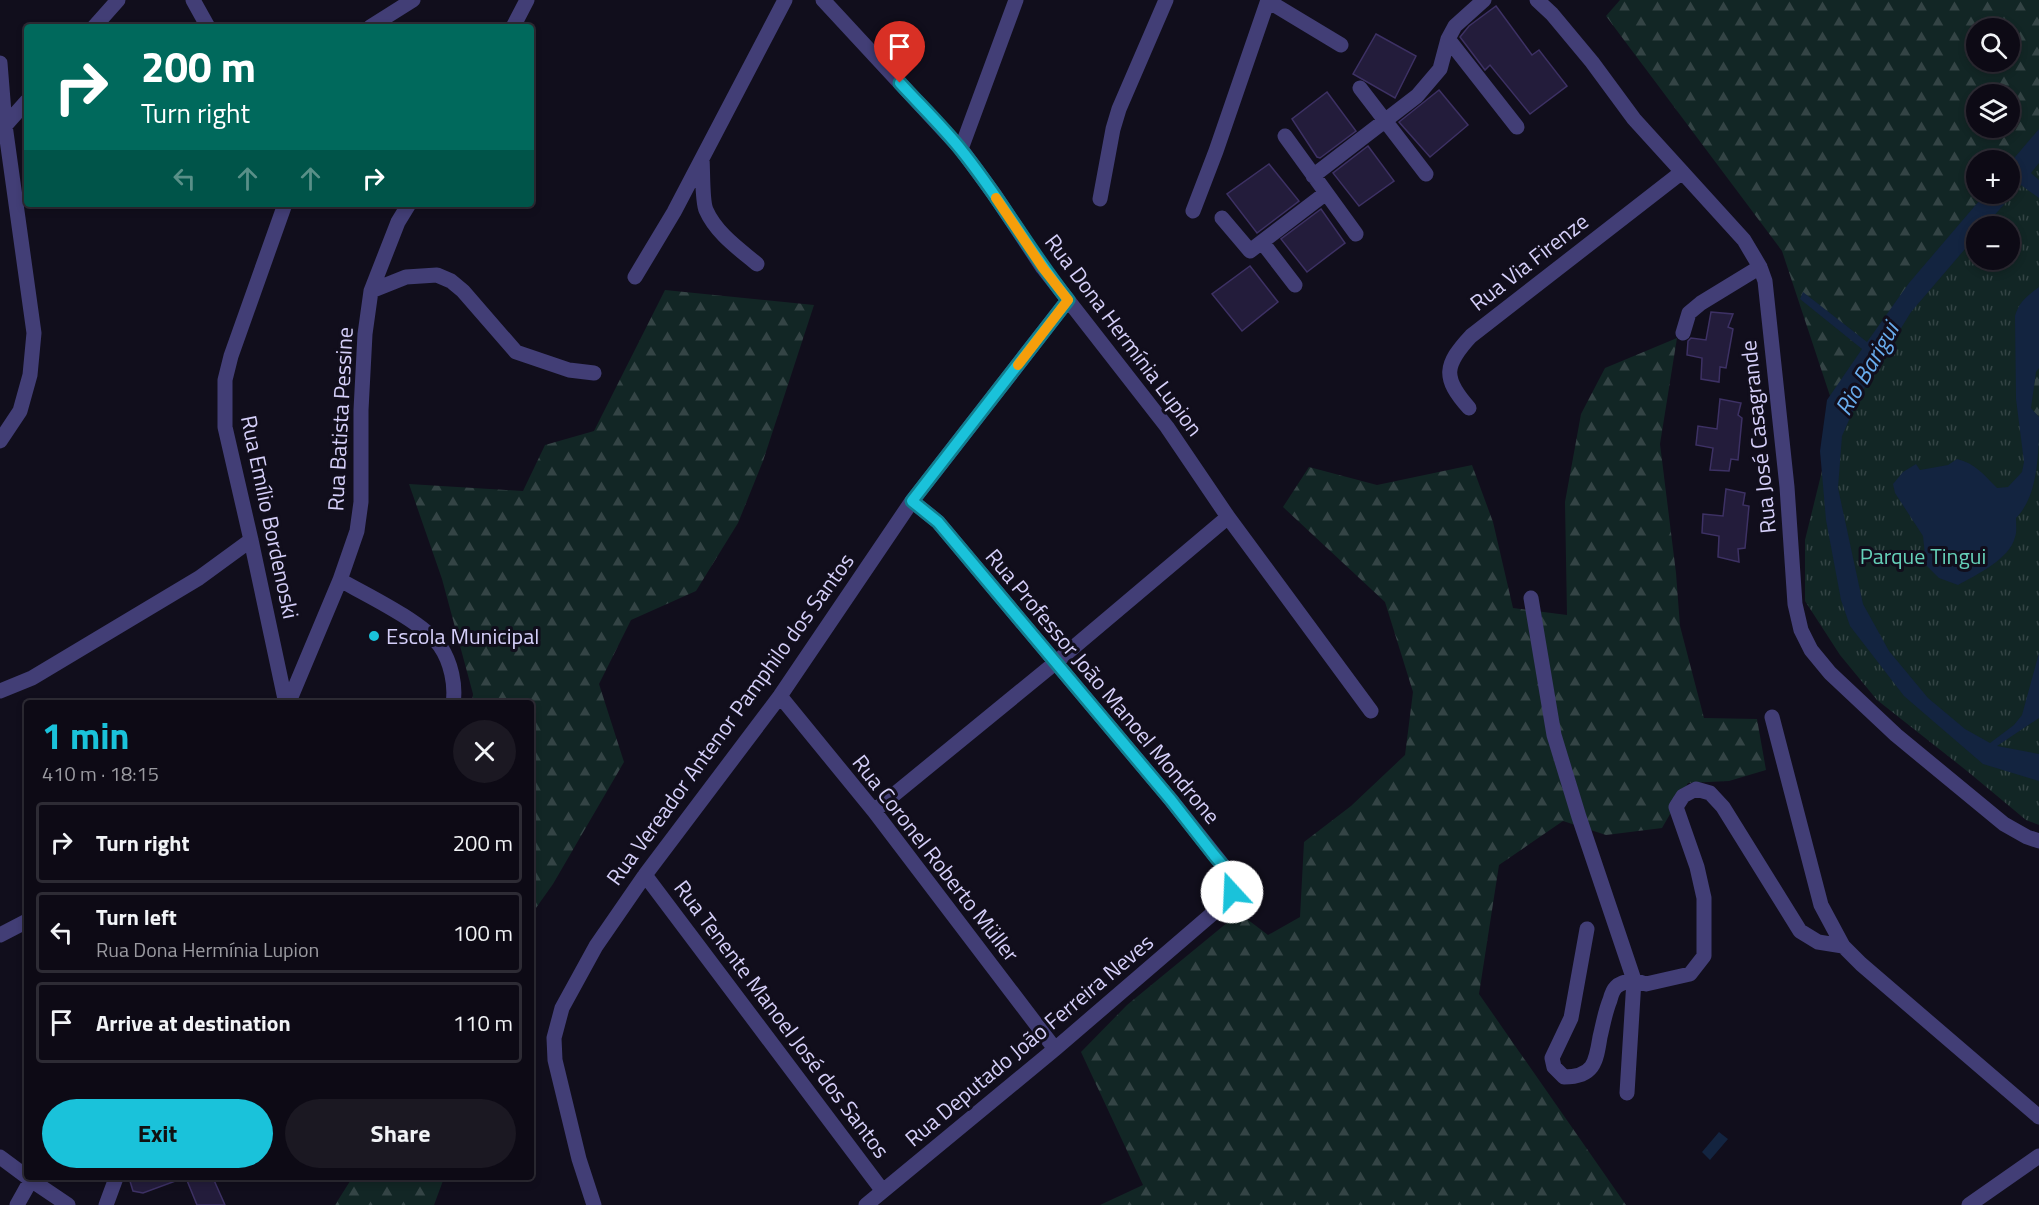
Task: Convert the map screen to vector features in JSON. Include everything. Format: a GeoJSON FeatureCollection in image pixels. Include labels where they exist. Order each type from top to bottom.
{"type":"FeatureCollection","features":[{"type":"Feature","properties":{"kind":"street"},"geometry":{"type":"LineString","coordinates":[[97,24],[118,0]]}},
{"type":"Feature","properties":{"kind":"street"},"geometry":{"type":"LineString","coordinates":[[193,0],[206,24]]}},
{"type":"Feature","properties":{"kind":"street"},"geometry":{"type":"LineString","coordinates":[[375,24],[413,0]]}},
{"type":"Feature","properties":{"kind":"street"},"geometry":{"type":"LineString","coordinates":[[515,24],[527,0]]}},
{"type":"Feature","properties":{"kind":"street"},"geometry":{"type":"LineString","coordinates":[[635,277],[674,212],[785,0]]}},
{"type":"Feature","properties":{"kind":"street","name":"Rua Dona Hermínia Lupion"},"geometry":{"type":"LineString","coordinates":[[823,0],[961,149],[1043,268],[1167,427],[1228,517],[1371,711]]}},
{"type":"Feature","properties":{"kind":"street"},"geometry":{"type":"LineString","coordinates":[[961,149],[1016,0]]}},
{"type":"Feature","properties":{"kind":"street"},"geometry":{"type":"LineString","coordinates":[[1100,199],[1119,109],[1166,0]]}},
{"type":"Feature","properties":{"kind":"street"},"geometry":{"type":"LineString","coordinates":[[1313,176],[1417,96],[1440,69],[1448,39],[1455,26],[1484,0]]}},
{"type":"Feature","properties":{"kind":"street","name":"Rua José Casagrande"},"geometry":{"type":"LineString","coordinates":[[1537,0],[1552,14],[1592,62],[1634,119],[1744,240],[1760,267],[1765,281],[1787,487],[1795,604],[1801,630],[1811,650],[1830,672],[1896,735],[2004,824],[2026,837],[2039,841]]}},
{"type":"Feature","properties":{"kind":"street"},"geometry":{"type":"LineString","coordinates":[[1193,210],[1268,1],[1341,45]]}},
{"type":"Feature","properties":{"kind":"street"},"geometry":{"type":"LineString","coordinates":[[1448,39],[1517,128]]}},
{"type":"Feature","properties":{"kind":"street"},"geometry":{"type":"LineString","coordinates":[[0,63],[3,128],[34,333],[30,375],[20,411],[0,441]]}},
{"type":"Feature","properties":{"kind":"street"},"geometry":{"type":"LineString","coordinates":[[1360,88],[1426,174]]}},
{"type":"Feature","properties":{"kind":"street"},"geometry":{"type":"LineString","coordinates":[[3,128],[24,104]]}},
{"type":"Feature","properties":{"kind":"street"},"geometry":{"type":"LineString","coordinates":[[1285,136],[1356,234]]}},
{"type":"Feature","properties":{"kind":"street"},"geometry":{"type":"LineString","coordinates":[[702,159],[705,209],[717,227],[733,244],[757,264]]}},
{"type":"Feature","properties":{"kind":"street","name":"Rua Via Firenze"},"geometry":{"type":"LineString","coordinates":[[1469,408],[1455,392],[1449,377],[1456,352],[1471,336],[1682,172]]}},
{"type":"Feature","properties":{"kind":"street"},"geometry":{"type":"LineString","coordinates":[[1222,218],[1250,251],[1326,193]]}},
{"type":"Feature","properties":{"kind":"street","name":"Rua Emílio Bordenoski"},"geometry":{"type":"LineString","coordinates":[[284,207],[231,356],[225,380],[225,426],[286,700]]}},
{"type":"Feature","properties":{"kind":"street","name":"Rua Batista Pessine"},"geometry":{"type":"LineString","coordinates":[[289,700],[340,580],[357,531],[361,502],[361,410],[365,334],[371,291],[398,222],[407,207]]}},
{"type":"Feature","properties":{"kind":"street"},"geometry":{"type":"LineString","coordinates":[[1262,242],[1296,285]]}},
{"type":"Feature","properties":{"kind":"street"},"geometry":{"type":"LineString","coordinates":[[1683,333],[1689,313],[1701,303],[1760,267]]}},
{"type":"Feature","properties":{"kind":"street"},"geometry":{"type":"LineString","coordinates":[[371,291],[406,277],[437,275],[451,281],[463,291],[516,352],[569,370],[594,373]]}},
{"type":"Feature","properties":{"kind":"street","name":"Rua Vereador Antenor Pamphilo dos Santos"},"geometry":{"type":"LineString","coordinates":[[594,1205],[579,1159],[555,1060],[554,1038],[562,1008],[596,946],[645,875],[780,696],[912,501],[1068,300]]}},
{"type":"Feature","properties":{"kind":"street","name":"Rua Professor João Manoel Mondrone"},"geometry":{"type":"LineString","coordinates":[[912,501],[938,522],[1171,800],[1229,873],[1232,892],[1219,908]]}},
{"type":"Feature","properties":{"kind":"street"},"geometry":{"type":"LineString","coordinates":[[874,811],[1228,517]]}},
{"type":"Feature","properties":{"kind":"street"},"geometry":{"type":"LineString","coordinates":[[0,691],[32,678],[199,578],[251,540]]}},
{"type":"Feature","properties":{"kind":"street"},"geometry":{"type":"LineString","coordinates":[[340,580],[424,630],[440,646],[451,667],[453,700]]}},
{"type":"Feature","properties":{"kind":"street"},"geometry":{"type":"LineString","coordinates":[[1531,598],[1554,735],[1634,980],[1628,1093]]}},
{"type":"Feature","properties":{"kind":"street","name":"Rua Coronel Roberto Müller"},"geometry":{"type":"LineString","coordinates":[[780,696],[874,811],[1056,1049]]}},
{"type":"Feature","properties":{"kind":"street"},"geometry":{"type":"LineString","coordinates":[[1773,717],[1821,904],[1843,946],[1860,964],[2039,1117]]}},
{"type":"Feature","properties":{"kind":"street"},"geometry":{"type":"LineString","coordinates":[[1587,929],[1571,1018],[1552,1058],[1557,1072],[1564,1077],[1583,1074],[1591,1068],[1598,1056],[1603,1025],[1616,987],[1634,980],[1646,984],[1690,974],[1704,956],[1704,898],[1697,867],[1676,807],[1683,796],[1696,789],[1710,793],[1723,807],[1800,931],[1818,942],[1843,946]]}},
{"type":"Feature","properties":{"kind":"street","name":"Rua Tenente Manoel José dos Santos"},"geometry":{"type":"LineString","coordinates":[[645,875],[882,1190]]}},
{"type":"Feature","properties":{"kind":"street","name":"Rua Deputado João Ferreira Neves"},"geometry":{"type":"LineString","coordinates":[[866,1205],[1056,1049],[1219,908]]}},
{"type":"Feature","properties":{"kind":"street"},"geometry":{"type":"LineString","coordinates":[[0,935],[24,923]]}},
{"type":"Feature","properties":{"kind":"street"},"geometry":{"type":"LineString","coordinates":[[1969,1205],[2039,1156]]}},
{"type":"Feature","properties":{"kind":"street"},"geometry":{"type":"LineString","coordinates":[[0,1157],[24,1174]]}},
{"type":"Feature","properties":{"kind":"street"},"geometry":{"type":"LineString","coordinates":[[16,1205],[28,1180]]}},
{"type":"Feature","properties":{"kind":"street"},"geometry":{"type":"LineString","coordinates":[[32,1180],[68,1205]]}},
{"type":"Feature","properties":{"kind":"street"},"geometry":{"type":"LineString","coordinates":[[105,1205],[115,1180]]}},
{"type":"Feature","properties":{"kind":"green space"},"geometry":{"type":"Polygon","coordinates":[[[1620,0],[2039,0],[2039,140],[2020,164],[2020,150],[1966,150],[1966,204],[1989,204],[1980,216],[1966,216],[1966,235],[1836,414],[1782,251],[1606,16],[1620,0]]]}},
{"type":"Feature","properties":{"kind":"green space","name":"Parque Tingui"},"geometry":{"type":"Polygon","coordinates":[[[2039,145],[2039,825],[2026,820],[1877,700],[1840,655],[1805,601],[1805,540],[1836,414],[1902,308],[1966,233],[1966,270],[2020,270],[2020,216],[1980,216],[1990,204],[2020,204],[2020,177],[2039,145]]]}},
{"type":"Feature","properties":{"kind":"green space"},"geometry":{"type":"Polygon","coordinates":[[[665,290],[814,305],[763,461],[738,523],[696,591],[631,620],[599,684],[624,762],[553,884],[534,911],[534,700],[472,700],[473,694],[442,579],[409,484],[523,491],[545,445],[594,431],[665,290]]]}},
{"type":"Feature","properties":{"kind":"green space"},"geometry":{"type":"Polygon","coordinates":[[[1677,338],[1660,444],[1676,573],[1680,626],[1704,718],[1757,719],[1766,770],[1729,781],[1688,783],[1662,828],[1606,835],[1563,821],[1499,865],[1479,994],[1626,1205],[1100,1205],[1143,1185],[1081,1052],[1127,1005],[1239,913],[1268,935],[1300,917],[1304,842],[1351,806],[1405,755],[1413,692],[1385,602],[1283,507],[1309,467],[1377,485],[1472,465],[1493,522],[1513,608],[1567,615],[1565,502],[1581,414],[1605,368],[1677,338]]]}},
{"type":"Feature","properties":{"kind":"green space"},"geometry":{"type":"Polygon","coordinates":[[[2039,368],[2039,417],[2031,409],[2036,371],[2039,368]]]}},
{"type":"Feature","properties":{"kind":"green space"},"geometry":{"type":"Polygon","coordinates":[[[351,1180],[443,1180],[434,1205],[335,1205],[351,1180]]]}},
{"type":"Feature","properties":{"kind":"water"},"geometry":{"type":"Polygon","coordinates":[[[2039,129],[2039,163],[2031,173],[2039,180],[2039,198],[2020,186],[2020,151],[2039,129]]]}},
{"type":"Feature","properties":{"kind":"water"},"geometry":{"type":"Polygon","coordinates":[[[1976,204],[2004,204],[1994,216],[1966,216],[1976,204]]]}},
{"type":"Feature","properties":{"kind":"water","name":"Rio Barigui"},"geometry":{"type":"Polygon","coordinates":[[[1966,216],[1966,248],[1911,312],[1860,395],[1842,436],[1838,488],[1863,604],[1889,651],[1928,698],[1965,729],[1990,743],[2014,725],[2022,715],[2039,653],[2039,718],[1997,746],[2039,754],[2039,781],[1983,764],[1904,696],[1850,626],[1841,600],[1826,520],[1820,451],[1827,400],[1862,349],[1800,299],[1803,292],[1867,342],[1909,283],[1966,216]]]}},
{"type":"Feature","properties":{"kind":"water"},"geometry":{"type":"Polygon","coordinates":[[[2039,287],[2039,368],[2036,372],[2031,408],[2039,417],[2038,457],[2033,485],[2024,508],[2016,518],[2016,535],[2007,552],[1991,566],[1958,585],[1939,578],[1926,565],[1923,536],[1895,493],[1893,484],[1903,472],[1916,464],[1920,470],[1948,465],[1957,459],[1974,467],[1997,488],[2008,487],[2022,472],[2024,462],[2016,399],[2015,316],[2024,300],[2039,287]]]}},
{"type":"Feature","properties":{"kind":"water"},"geometry":{"type":"Polygon","coordinates":[[[1719,1132],[1728,1139],[1710,1160],[1702,1152],[1719,1132]]]}},
{"type":"Feature","properties":{"kind":"building"},"geometry":{"type":"Polygon","coordinates":[[[1496,6],[1532,55],[1539,50],[1567,86],[1530,114],[1490,65],[1485,70],[1460,37],[1469,26],[1496,6]]]}},
{"type":"Feature","properties":{"kind":"building"},"geometry":{"type":"Polygon","coordinates":[[[1376,34],[1416,56],[1395,98],[1353,74],[1376,34]]]}},
{"type":"Feature","properties":{"kind":"building"},"geometry":{"type":"Polygon","coordinates":[[[1439,90],[1468,125],[1430,157],[1399,122],[1439,90]]]}},
{"type":"Feature","properties":{"kind":"building"},"geometry":{"type":"Polygon","coordinates":[[[1327,92],[1356,131],[1320,158],[1317,157],[1292,119],[1327,92]]]}},
{"type":"Feature","properties":{"kind":"building"},"geometry":{"type":"Polygon","coordinates":[[[1368,146],[1394,181],[1359,206],[1333,173],[1368,146]]]}},
{"type":"Feature","properties":{"kind":"building"},"geometry":{"type":"Polygon","coordinates":[[[1269,164],[1299,201],[1257,233],[1227,194],[1269,164]]]}},
{"type":"Feature","properties":{"kind":"building"},"geometry":{"type":"Polygon","coordinates":[[[1321,209],[1345,243],[1307,272],[1281,239],[1321,209]]]}},
{"type":"Feature","properties":{"kind":"building"},"geometry":{"type":"Polygon","coordinates":[[[1250,266],[1278,302],[1242,331],[1212,294],[1250,266]]]}},
{"type":"Feature","properties":{"kind":"building"},"geometry":{"type":"Polygon","coordinates":[[[1711,312],[1733,314],[1728,327],[1733,329],[1726,368],[1720,367],[1719,382],[1701,379],[1702,358],[1687,355],[1688,341],[1691,338],[1706,340],[1711,312]]]}},
{"type":"Feature","properties":{"kind":"building"},"geometry":{"type":"Polygon","coordinates":[[[1720,399],[1741,403],[1738,415],[1742,418],[1738,460],[1731,459],[1729,471],[1710,470],[1713,448],[1696,445],[1698,426],[1717,429],[1720,399]]]}},
{"type":"Feature","properties":{"kind":"building"},"geometry":{"type":"Polygon","coordinates":[[[1726,489],[1745,493],[1743,505],[1749,506],[1745,548],[1738,549],[1739,562],[1718,557],[1719,536],[1702,533],[1703,514],[1723,516],[1726,489]]]}},
{"type":"Feature","properties":{"kind":"building"},"geometry":{"type":"Polygon","coordinates":[[[130,1180],[178,1180],[143,1193],[133,1191],[130,1180]]]}},
{"type":"Feature","properties":{"kind":"building"},"geometry":{"type":"Polygon","coordinates":[[[187,1180],[214,1180],[225,1205],[197,1205],[187,1180]]]}},
{"type":"Feature","properties":{"kind":"slow traffic"},"geometry":{"type":"LineString","coordinates":[[996,198],[1043,268],[1068,300],[1018,365]]}},
{"type":"Feature","properties":{"kind":"place","name":"Escola Municipal"},"geometry":{"type":"Point","coordinates":[374,636]}},
{"type":"Feature","properties":{"kind":"route"},"geometry":{"type":"LineString","coordinates":[[900,83],[961,149],[1043,268],[1068,300],[912,501],[938,522],[1171,800],[1229,873],[1232,892]]}}]}
